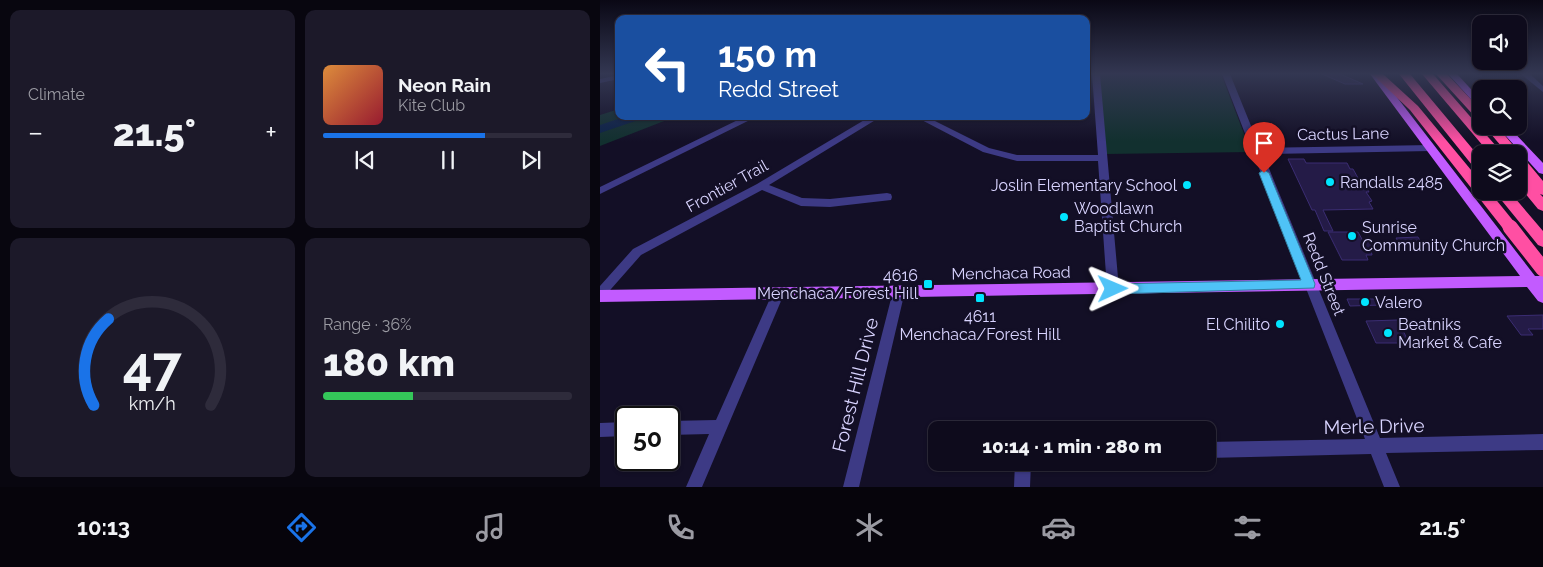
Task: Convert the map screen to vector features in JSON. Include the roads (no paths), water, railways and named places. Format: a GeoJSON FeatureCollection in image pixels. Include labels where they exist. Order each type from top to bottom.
{"type":"FeatureCollection","features":[{"type":"Feature","properties":{"kind":"highway"},"geometry":{"type":"LineString","coordinates":[[1401,97],[1414,108],[1543,269]]}},
{"type":"Feature","properties":{"kind":"highway"},"geometry":{"type":"LineString","coordinates":[[1423,97],[1472,156]]}},
{"type":"Feature","properties":{"kind":"highway"},"geometry":{"type":"LineString","coordinates":[[1447,97],[1489,145]]}},
{"type":"Feature","properties":{"kind":"highway"},"geometry":{"type":"LineString","coordinates":[[1462,97],[1472,107]]}},
{"type":"Feature","properties":{"kind":"highway"},"geometry":{"type":"LineString","coordinates":[[1498,135],[1507,145]]}},
{"type":"Feature","properties":{"kind":"highway"},"geometry":{"type":"LineString","coordinates":[[1527,169],[1543,190]]}},
{"type":"Feature","properties":{"kind":"highway"},"geometry":{"type":"LineString","coordinates":[[1527,187],[1543,206]]}},
{"type":"Feature","properties":{"kind":"highway"},"geometry":{"type":"LineString","coordinates":[[1509,200],[1543,241]]}},
{"type":"Feature","properties":{"kind":"main road"},"geometry":{"type":"LineString","coordinates":[[1393,97],[1491,228],[1537,281],[1543,297]]}},
{"type":"Feature","properties":{"kind":"main road"},"geometry":{"type":"LineString","coordinates":[[1510,135],[1543,170]]}},
{"type":"Feature","properties":{"kind":"main road"},"geometry":{"type":"LineString","coordinates":[[1491,228],[1530,254],[1543,258]]}},
{"type":"Feature","properties":{"kind":"main road","name":"Menchaca Road"},"geometry":{"type":"LineString","coordinates":[[600,295],[1113,289],[1537,281]]}},
{"type":"Feature","properties":{"kind":"street"},"geometry":{"type":"LineString","coordinates":[[1098,97],[1113,289]]}},
{"type":"Feature","properties":{"kind":"street","name":"Redd Street"},"geometry":{"type":"LineString","coordinates":[[1235,97],[1392,487]]}},
{"type":"Feature","properties":{"kind":"street"},"geometry":{"type":"LineString","coordinates":[[600,191],[746,120]]}},
{"type":"Feature","properties":{"kind":"street","name":"Frontier Trail"},"geometry":{"type":"LineString","coordinates":[[600,295],[637,252],[761,186],[871,120]]}},
{"type":"Feature","properties":{"kind":"street"},"geometry":{"type":"LineString","coordinates":[[926,120],[986,150],[1017,158],[1103,158]]}},
{"type":"Feature","properties":{"kind":"street","name":"Cactus Lane"},"geometry":{"type":"LineString","coordinates":[[1255,151],[1431,148]]}},
{"type":"Feature","properties":{"kind":"street"},"geometry":{"type":"LineString","coordinates":[[761,186],[801,202],[830,202],[887,197]]}},
{"type":"Feature","properties":{"kind":"street","name":"Forest Hill Drive"},"geometry":{"type":"LineString","coordinates":[[851,487],[899,292]]}},
{"type":"Feature","properties":{"kind":"street"},"geometry":{"type":"LineString","coordinates":[[694,487],[778,294]]}},
{"type":"Feature","properties":{"kind":"street"},"geometry":{"type":"LineString","coordinates":[[680,428],[720,427]]}},
{"type":"Feature","properties":{"kind":"street"},"geometry":{"type":"LineString","coordinates":[[600,430],[615,429]]}},
{"type":"Feature","properties":{"kind":"street","name":"Merle Drive"},"geometry":{"type":"LineString","coordinates":[[1216,450],[1543,442]]}},
{"type":"Feature","properties":{"kind":"street"},"geometry":{"type":"LineString","coordinates":[[1022,487],[1023,471]]}},
{"type":"Feature","properties":{"kind":"waterway"},"geometry":{"type":"LineString","coordinates":[[600,129],[628,120]]}},
{"type":"Feature","properties":{"kind":"place","name":"Randalls 2485"},"geometry":{"type":"Point","coordinates":[1330,182]}},
{"type":"Feature","properties":{"kind":"place","name":"Joslin Elementary School"},"geometry":{"type":"Point","coordinates":[1187,185]}},
{"type":"Feature","properties":{"kind":"place","name":"Woodlawn Baptist Church"},"geometry":{"type":"Point","coordinates":[1064,217]}},
{"type":"Feature","properties":{"kind":"place","name":"Sunrise Community Church"},"geometry":{"type":"Point","coordinates":[1352,236]}},
{"type":"Feature","properties":{"kind":"place","name":"4616 Menchaca/Forest Hill"},"geometry":{"type":"Point","coordinates":[928,284]}},
{"type":"Feature","properties":{"kind":"place","name":"4611 Menchaca/Forest Hill"},"geometry":{"type":"Point","coordinates":[980,298]}},
{"type":"Feature","properties":{"kind":"place","name":"Valero"},"geometry":{"type":"Point","coordinates":[1365,302]}},
{"type":"Feature","properties":{"kind":"place","name":"El Chilito"},"geometry":{"type":"Point","coordinates":[1280,324]}},
{"type":"Feature","properties":{"kind":"place","name":"Beatniks Market & Cafe"},"geometry":{"type":"Point","coordinates":[1388,333]}}]}
